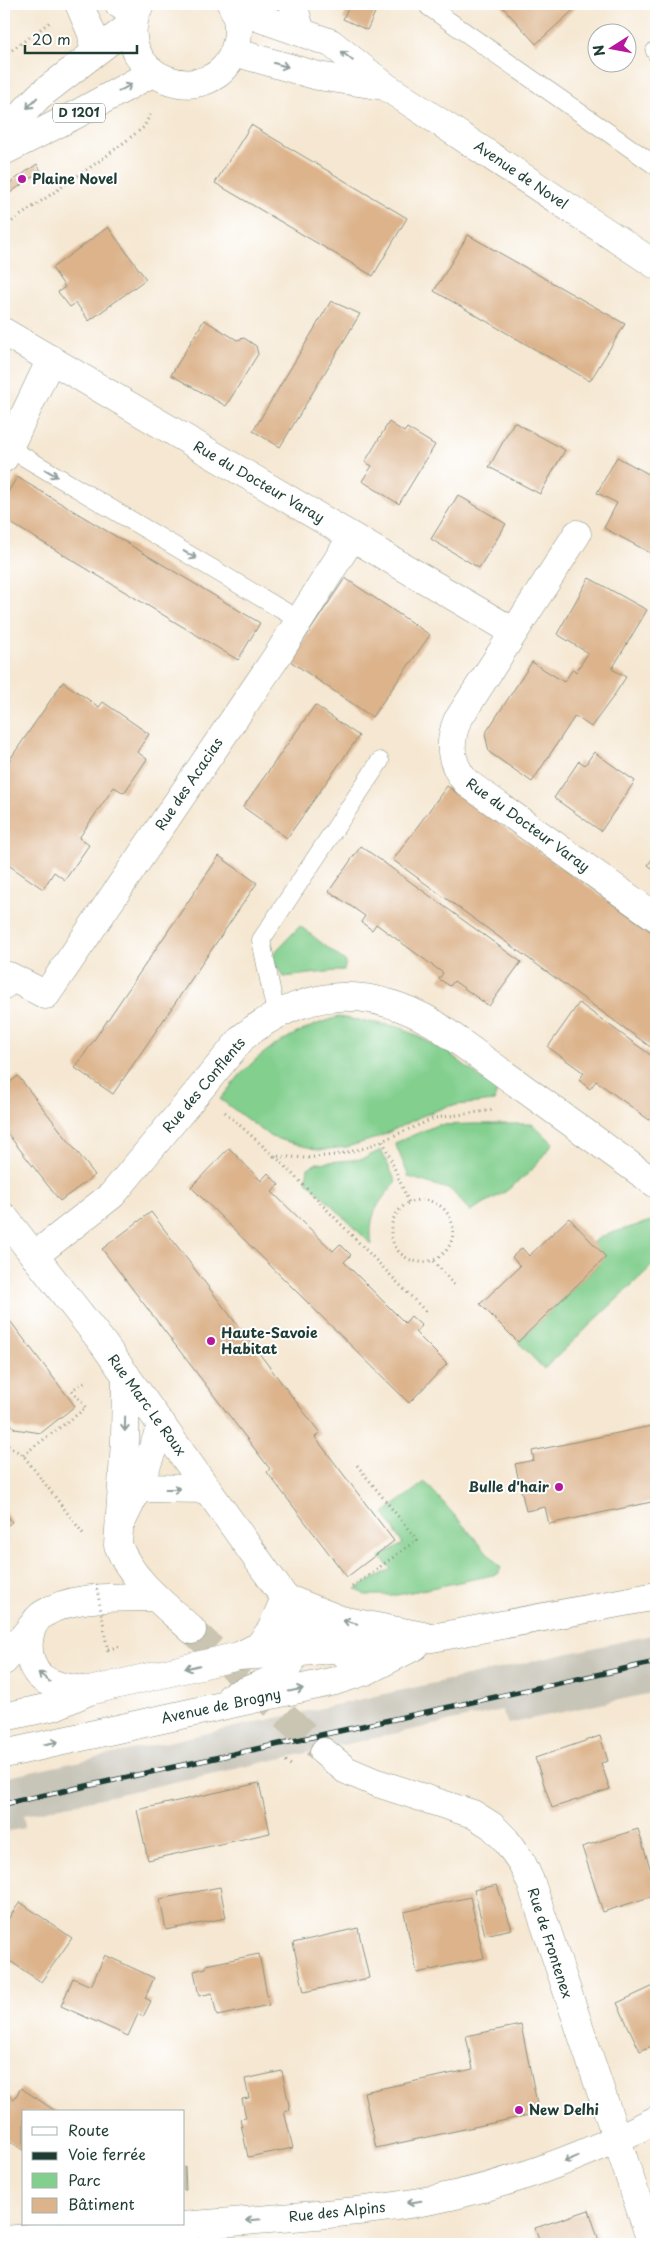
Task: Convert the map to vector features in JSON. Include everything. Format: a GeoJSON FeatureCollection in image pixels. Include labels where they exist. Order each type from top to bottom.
{"type":"FeatureCollection","features":[{"type":"Feature","properties":{"kind":"street"},"geometry":{"type":"LineString","coordinates":[[79,4],[92,34],[94,52]]}},
{"type":"Feature","properties":{"kind":"street"},"geometry":{"type":"LineString","coordinates":[[292,4],[301,32]]}},
{"type":"Feature","properties":{"kind":"street"},"geometry":{"type":"LineString","coordinates":[[132,12],[132,38],[142,63],[159,77],[182,84],[198,83],[213,76],[226,66],[234,52],[238,38],[238,23],[232,6]]}},
{"type":"Feature","properties":{"kind":"street","name":"Avenue de Novel"},"geometry":{"type":"LineString","coordinates":[[232,6],[331,43],[386,86],[656,265]]}},
{"type":"Feature","properties":{"kind":"street","name":"D 1201"},"geometry":{"type":"LineString","coordinates":[[4,134],[40,96],[94,52],[132,12]]}},
{"type":"Feature","properties":{"kind":"street","name":"Avenue de Novel"},"geometry":{"type":"LineString","coordinates":[[234,52],[318,76],[386,86]]}},
{"type":"Feature","properties":{"kind":"street","name":"D 1201"},"geometry":{"type":"LineString","coordinates":[[4,151],[77,114],[159,77]]}},
{"type":"Feature","properties":{"kind":"street","name":"Rue du Docteur Varay"},"geometry":{"type":"LineString","coordinates":[[4,332],[514,632]]}},
{"type":"Feature","properties":{"kind":"street"},"geometry":{"type":"LineString","coordinates":[[6,453],[51,359]]}},
{"type":"Feature","properties":{"kind":"street","name":"Rue du Docteur Varay"},"geometry":{"type":"LineString","coordinates":[[577,534],[457,721],[451,736],[451,753],[454,764],[467,783],[656,917]]}},
{"type":"Feature","properties":{"kind":"street","name":"Rue des Acacias"},"geometry":{"type":"LineString","coordinates":[[5,978],[46,995],[277,656],[352,537]]}},
{"type":"Feature","properties":{"kind":"street","name":"Rue des Conflents"},"geometry":{"type":"LineString","coordinates":[[34,1256],[112,1195],[243,1037],[276,1014],[314,1000],[341,996],[366,998],[390,1003],[413,1012],[435,1024],[656,1184]]}},
{"type":"Feature","properties":{"kind":"street","name":"Rue Marc Le Roux"},"geometry":{"type":"LineString","coordinates":[[4,1217],[162,1424],[285,1598],[315,1630],[366,1671]]}},
{"type":"Feature","properties":{"kind":"street"},"geometry":{"type":"LineString","coordinates":[[126,1376],[125,1440],[117,1532],[118,1545],[123,1558],[141,1584],[192,1630]]}},
{"type":"Feature","properties":{"kind":"street"},"geometry":{"type":"LineString","coordinates":[[117,1532],[138,1488],[162,1424]]}},
{"type":"Feature","properties":{"kind":"street"},"geometry":{"type":"LineString","coordinates":[[138,1488],[207,1489]]}},
{"type":"Feature","properties":{"kind":"street","name":"Avenue de Brogny"},"geometry":{"type":"LineString","coordinates":[[4,1717],[55,1706],[90,1691],[239,1656],[338,1649],[432,1638],[656,1596]]}},
{"type":"Feature","properties":{"kind":"street"},"geometry":{"type":"LineString","coordinates":[[4,1661],[42,1615],[60,1606],[83,1600],[156,1597]]}},
{"type":"Feature","properties":{"kind":"street"},"geometry":{"type":"LineString","coordinates":[[285,1598],[358,1624],[432,1638]]}},
{"type":"Feature","properties":{"kind":"street"},"geometry":{"type":"LineString","coordinates":[[197,1711],[279,1676],[287,1668],[293,1653],[293,1625],[285,1598]]}},
{"type":"Feature","properties":{"kind":"street"},"geometry":{"type":"LineString","coordinates":[[239,1656],[260,1646],[271,1630],[285,1598]]}},
{"type":"Feature","properties":{"kind":"street"},"geometry":{"type":"LineString","coordinates":[[32,1626],[29,1642],[30,1658],[40,1677],[55,1686],[90,1691]]}},
{"type":"Feature","properties":{"kind":"street","name":"Avenue de Brogny"},"geometry":{"type":"LineString","coordinates":[[4,1754],[335,1682],[366,1671],[432,1638]]}},
{"type":"Feature","properties":{"kind":"street","name":"Rue de Frontenex"},"geometry":{"type":"LineString","coordinates":[[324,1752],[346,1770],[374,1782],[473,1814],[492,1826],[506,1839],[522,1863],[531,1883],[652,2244]]}},
{"type":"Feature","properties":{"kind":"street","name":"Rue des Alpins"},"geometry":{"type":"LineString","coordinates":[[185,2225],[363,2210],[453,2196],[562,2163],[616,2140],[656,2120]]}},
{"type":"Feature","properties":{"kind":"street","name":"Rue des Alpins"},"geometry":{"type":"LineString","coordinates":[[4,2240],[172,2226]]}},
{"type":"Feature","properties":{"kind":"lane"},"geometry":{"type":"LineString","coordinates":[[428,4],[429,7],[656,166]]}},
{"type":"Feature","properties":{"kind":"lane"},"geometry":{"type":"LineString","coordinates":[[6,453],[299,620]]}},
{"type":"Feature","properties":{"kind":"lane"},"geometry":{"type":"LineString","coordinates":[[276,1014],[261,940],[380,761]]}},
{"type":"Feature","properties":{"kind":"path"},"geometry":{"type":"LineString","coordinates":[[4,11],[14,4]]}},
{"type":"Feature","properties":{"kind":"path"},"geometry":{"type":"LineString","coordinates":[[4,56],[54,19]]}},
{"type":"Feature","properties":{"kind":"path"},"geometry":{"type":"LineString","coordinates":[[4,227],[105,157],[144,127],[159,77]]}},
{"type":"Feature","properties":{"kind":"path"},"geometry":{"type":"LineString","coordinates":[[200,1089],[274,1156],[428,1314]]}},
{"type":"Feature","properties":{"kind":"path"},"geometry":{"type":"LineString","coordinates":[[274,1156],[305,1158],[335,1155],[365,1148],[435,1118],[488,1109],[496,1110]]}},
{"type":"Feature","properties":{"kind":"path"},"geometry":{"type":"LineString","coordinates":[[383,1141],[409,1203]]}},
{"type":"Feature","properties":{"kind":"path"},"geometry":{"type":"LineString","coordinates":[[425,1200],[435,1203],[444,1209],[450,1218],[453,1238],[449,1248],[434,1261],[414,1262],[397,1250],[392,1241],[390,1231],[392,1221],[398,1212],[409,1203],[425,1200]]}},
{"type":"Feature","properties":{"kind":"path"},"geometry":{"type":"LineString","coordinates":[[434,1261],[454,1285]]}},
{"type":"Feature","properties":{"kind":"path"},"geometry":{"type":"LineString","coordinates":[[23,1455],[86,1408],[72,1390],[95,1375]]}},
{"type":"Feature","properties":{"kind":"path"},"geometry":{"type":"LineString","coordinates":[[4,1443],[23,1455],[88,1541]]}},
{"type":"Feature","properties":{"kind":"path"},"geometry":{"type":"LineString","coordinates":[[316,1610],[417,1540],[356,1464]]}},
{"type":"Feature","properties":{"kind":"path"},"geometry":{"type":"LineString","coordinates":[[96,1584],[107,1644]]}},
{"type":"Feature","properties":{"kind":"shaded area"},"geometry":{"type":"Polygon","coordinates":[[[656,1634],[656,1692],[508,1724],[502,1710],[24,1815],[25,1828],[4,1832],[4,1778],[656,1634]]]}},
{"type":"Feature","properties":{"kind":"green space"},"geometry":{"type":"Polygon","coordinates":[[[300,926],[346,962],[344,970],[284,977],[270,957],[300,926]]]}},
{"type":"Feature","properties":{"kind":"green space"},"geometry":{"type":"Polygon","coordinates":[[[338,1017],[400,1027],[449,1053],[497,1091],[494,1101],[448,1106],[422,1116],[377,1138],[347,1147],[319,1150],[271,1137],[220,1099],[258,1057],[291,1036],[338,1017]]]}},
{"type":"Feature","properties":{"kind":"green space"},"geometry":{"type":"Polygon","coordinates":[[[532,1124],[553,1143],[530,1172],[505,1192],[470,1211],[451,1190],[409,1177],[395,1143],[437,1125],[532,1124]]]}},
{"type":"Feature","properties":{"kind":"green space"},"geometry":{"type":"Polygon","coordinates":[[[381,1150],[396,1182],[375,1210],[371,1226],[372,1245],[306,1180],[308,1168],[317,1163],[363,1159],[381,1150]]]}},
{"type":"Feature","properties":{"kind":"green space"},"geometry":{"type":"Polygon","coordinates":[[[651,1221],[656,1226],[656,1262],[544,1369],[518,1342],[606,1257],[592,1243],[602,1236],[651,1221]]]}},
{"type":"Feature","properties":{"kind":"green space"},"geometry":{"type":"Polygon","coordinates":[[[425,1482],[501,1568],[498,1574],[397,1595],[365,1595],[356,1589],[391,1569],[380,1557],[403,1544],[384,1513],[425,1482]]]}},
{"type":"Feature","properties":{"kind":"building"},"geometry":{"type":"Polygon","coordinates":[[[350,4],[379,4],[367,30],[343,19],[350,4]]]}},
{"type":"Feature","properties":{"kind":"building"},"geometry":{"type":"Polygon","coordinates":[[[500,4],[580,4],[536,44],[500,4]]]}},
{"type":"Feature","properties":{"kind":"building"},"geometry":{"type":"Polygon","coordinates":[[[251,125],[407,218],[373,276],[215,183],[251,125]]]}},
{"type":"Feature","properties":{"kind":"building","name":"Plaine Novel"},"geometry":{"type":"Polygon","coordinates":[[[37,164],[41,171],[7,195],[4,187],[37,164]]]}},
{"type":"Feature","properties":{"kind":"building"},"geometry":{"type":"Polygon","coordinates":[[[108,227],[146,279],[89,321],[76,303],[70,307],[58,292],[65,287],[52,268],[108,227]]]}},
{"type":"Feature","properties":{"kind":"building"},"geometry":{"type":"Polygon","coordinates":[[[468,235],[625,324],[590,381],[434,291],[468,235]]]}},
{"type":"Feature","properties":{"kind":"building"},"geometry":{"type":"Polygon","coordinates":[[[331,301],[360,314],[280,447],[253,431],[331,301]]]}},
{"type":"Feature","properties":{"kind":"building"},"geometry":{"type":"Polygon","coordinates":[[[204,320],[237,340],[244,338],[256,346],[258,354],[226,406],[171,375],[204,320]]]}},
{"type":"Feature","properties":{"kind":"building"},"geometry":{"type":"Polygon","coordinates":[[[389,422],[404,432],[407,428],[435,445],[399,504],[362,481],[372,466],[365,462],[389,422]]]}},
{"type":"Feature","properties":{"kind":"building"},"geometry":{"type":"Polygon","coordinates":[[[514,422],[565,450],[540,494],[489,467],[514,422]]]}},
{"type":"Feature","properties":{"kind":"building"},"geometry":{"type":"Polygon","coordinates":[[[617,457],[656,478],[656,487],[652,495],[656,497],[656,556],[604,528],[617,503],[597,493],[617,457]]]}},
{"type":"Feature","properties":{"kind":"building"},"geometry":{"type":"Polygon","coordinates":[[[17,477],[260,623],[238,660],[4,519],[4,499],[17,477]]]}},
{"type":"Feature","properties":{"kind":"building"},"geometry":{"type":"Polygon","coordinates":[[[458,495],[506,524],[479,568],[431,539],[458,495]]]}},
{"type":"Feature","properties":{"kind":"building"},"geometry":{"type":"Polygon","coordinates":[[[345,578],[430,635],[372,717],[290,661],[345,578]]]}},
{"type":"Feature","properties":{"kind":"building"},"geometry":{"type":"Polygon","coordinates":[[[589,578],[647,610],[612,669],[626,677],[613,697],[591,727],[575,716],[532,782],[489,752],[485,734],[532,662],[564,682],[573,669],[576,672],[588,653],[557,634],[589,578]]]}},
{"type":"Feature","properties":{"kind":"building"},"geometry":{"type":"Polygon","coordinates":[[[63,682],[99,707],[103,702],[149,734],[137,752],[147,759],[124,793],[114,787],[79,838],[89,845],[65,880],[54,872],[43,889],[4,862],[4,768],[63,682]]]}},
{"type":"Feature","properties":{"kind":"building"},"geometry":{"type":"Polygon","coordinates":[[[315,705],[359,736],[287,838],[243,807],[315,705]]]}},
{"type":"Feature","properties":{"kind":"building"},"geometry":{"type":"Polygon","coordinates":[[[594,752],[635,781],[601,831],[554,798],[579,761],[585,765],[594,752]]]}},
{"type":"Feature","properties":{"kind":"building"},"geometry":{"type":"Polygon","coordinates":[[[447,786],[656,935],[656,1051],[393,860],[447,786]]]}},
{"type":"Feature","properties":{"kind":"building"},"geometry":{"type":"Polygon","coordinates":[[[361,846],[521,962],[489,1006],[454,981],[450,986],[439,979],[443,973],[376,924],[372,930],[361,922],[365,916],[329,891],[361,846]]]}},
{"type":"Feature","properties":{"kind":"building"},"geometry":{"type":"Polygon","coordinates":[[[656,853],[656,871],[648,865],[656,853]]]}},
{"type":"Feature","properties":{"kind":"building"},"geometry":{"type":"Polygon","coordinates":[[[219,856],[257,883],[113,1094],[75,1068],[219,856]]]}},
{"type":"Feature","properties":{"kind":"building"},"geometry":{"type":"Polygon","coordinates":[[[579,1003],[656,1059],[656,1125],[596,1081],[590,1089],[579,1080],[584,1073],[548,1047],[579,1003]]]}},
{"type":"Feature","properties":{"kind":"building"},"geometry":{"type":"Polygon","coordinates":[[[18,1076],[95,1175],[60,1201],[4,1129],[4,1087],[18,1076]]]}},
{"type":"Feature","properties":{"kind":"building"},"geometry":{"type":"Polygon","coordinates":[[[229,1148],[261,1181],[268,1173],[279,1185],[272,1192],[333,1251],[340,1244],[351,1255],[344,1262],[405,1323],[411,1316],[422,1326],[415,1332],[447,1364],[409,1403],[191,1187],[229,1148]]]}},
{"type":"Feature","properties":{"kind":"building","name":"Haute-Savoie Habitat"},"geometry":{"type":"Polygon","coordinates":[[[151,1212],[320,1433],[315,1437],[394,1541],[347,1577],[267,1472],[270,1469],[102,1249],[151,1212]]]}},
{"type":"Feature","properties":{"kind":"building"},"geometry":{"type":"Polygon","coordinates":[[[569,1218],[606,1257],[518,1342],[480,1304],[520,1266],[512,1257],[522,1248],[529,1256],[569,1218]]]}},
{"type":"Feature","properties":{"kind":"building"},"geometry":{"type":"Polygon","coordinates":[[[4,1313],[75,1406],[41,1433],[15,1429],[4,1415],[4,1313]]]}},
{"type":"Feature","properties":{"kind":"building"},"geometry":{"type":"Polygon","coordinates":[[[656,1425],[656,1501],[549,1524],[545,1507],[526,1511],[515,1464],[534,1460],[532,1451],[656,1425]]]}},
{"type":"Feature","properties":{"kind":"building"},"geometry":{"type":"Polygon","coordinates":[[[4,1511],[12,1522],[4,1528],[4,1511]]]}},
{"type":"Feature","properties":{"kind":"building"},"geometry":{"type":"Polygon","coordinates":[[[600,1736],[608,1761],[601,1763],[610,1789],[552,1808],[535,1758],[600,1736]]]}},
{"type":"Feature","properties":{"kind":"building"},"geometry":{"type":"Polygon","coordinates":[[[259,1783],[270,1833],[148,1860],[137,1810],[259,1783]]]}},
{"type":"Feature","properties":{"kind":"building"},"geometry":{"type":"Polygon","coordinates":[[[638,1829],[656,1887],[656,1895],[603,1912],[582,1847],[638,1829]]]}},
{"type":"Feature","properties":{"kind":"building"},"geometry":{"type":"Polygon","coordinates":[[[497,1885],[512,1929],[485,1935],[474,1890],[497,1885]]]}},
{"type":"Feature","properties":{"kind":"building"},"geometry":{"type":"Polygon","coordinates":[[[220,1887],[226,1918],[166,1930],[160,1899],[220,1887]]]}},
{"type":"Feature","properties":{"kind":"building"},"geometry":{"type":"Polygon","coordinates":[[[470,1897],[484,1958],[417,1973],[404,1912],[470,1897]]]}},
{"type":"Feature","properties":{"kind":"building"},"geometry":{"type":"Polygon","coordinates":[[[20,1902],[72,1938],[41,1982],[4,1957],[4,1925],[20,1902]]]}},
{"type":"Feature","properties":{"kind":"building"},"geometry":{"type":"Polygon","coordinates":[[[358,1928],[369,1978],[304,1992],[293,1943],[358,1928]]]}},
{"type":"Feature","properties":{"kind":"building"},"geometry":{"type":"Polygon","coordinates":[[[259,1954],[269,2005],[217,2016],[212,1993],[199,1996],[194,1971],[206,1968],[206,1965],[259,1954]]]}},
{"type":"Feature","properties":{"kind":"building"},"geometry":{"type":"Polygon","coordinates":[[[105,1955],[154,1978],[145,1998],[151,2001],[143,2017],[138,2014],[128,2036],[61,2006],[73,1978],[91,1986],[105,1955]]]}},
{"type":"Feature","properties":{"kind":"building"},"geometry":{"type":"Polygon","coordinates":[[[656,1985],[656,2044],[640,2051],[617,2003],[656,1985]]]}},
{"type":"Feature","properties":{"kind":"building"},"geometry":{"type":"Polygon","coordinates":[[[521,2025],[539,2113],[376,2148],[364,2092],[473,2069],[466,2036],[521,2025]]]}},
{"type":"Feature","properties":{"kind":"building"},"geometry":{"type":"Polygon","coordinates":[[[282,2071],[290,2110],[284,2111],[293,2148],[248,2157],[240,2119],[246,2118],[242,2099],[249,2098],[245,2079],[282,2071]]]}},
{"type":"Feature","properties":{"kind":"building"},"geometry":{"type":"Polygon","coordinates":[[[21,2088],[54,2110],[22,2110],[22,2150],[4,2137],[4,2093],[14,2099],[21,2088]]]}},
{"type":"Feature","properties":{"kind":"building"},"geometry":{"type":"Polygon","coordinates":[[[589,2210],[600,2244],[541,2244],[535,2228],[589,2210]]]}},
{"type":"Feature","properties":{"kind":"tunnel"},"geometry":{"type":"LineString","coordinates":[[192,1630],[324,1752]]}},
{"type":"Feature","properties":{"kind":"railway"},"geometry":{"type":"LineString","coordinates":[[4,1804],[656,1662]]}},
{"type":"Feature","properties":{"kind":"place","name":"Plaine Novel"},"geometry":{"type":"Point","coordinates":[22,179]}},
{"type":"Feature","properties":{"kind":"place","name":"Haute-Savoie Habitat"},"geometry":{"type":"Point","coordinates":[211,1341]}},
{"type":"Feature","properties":{"kind":"place","name":"Bulle d'hair"},"geometry":{"type":"Point","coordinates":[559,1487]}},
{"type":"Feature","properties":{"kind":"place","name":"New Delhi"},"geometry":{"type":"Point","coordinates":[519,2110]}}]}
